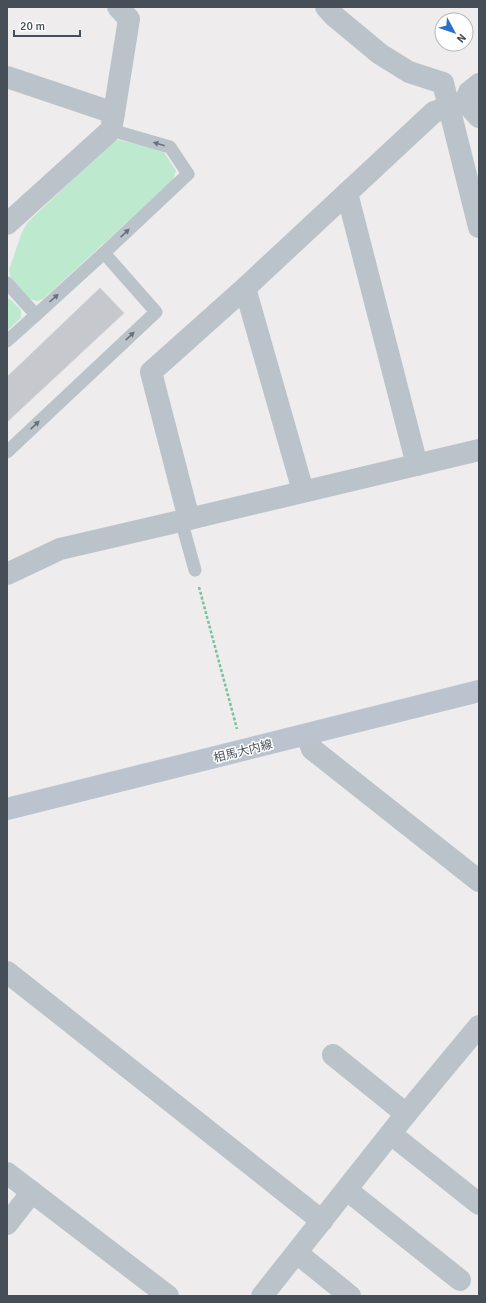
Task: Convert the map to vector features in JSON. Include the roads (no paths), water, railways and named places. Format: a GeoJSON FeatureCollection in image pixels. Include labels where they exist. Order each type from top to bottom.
{"type":"FeatureCollection","features":[{"type":"Feature","properties":{"kind":"main road","name":"相馬大内線"},"geometry":{"type":"LineString","coordinates":[[7,809],[479,691]]}},
{"type":"Feature","properties":{"kind":"street"},"geometry":{"type":"LineString","coordinates":[[7,226],[113,121],[129,19],[118,7]]}},
{"type":"Feature","properties":{"kind":"street"},"geometry":{"type":"LineString","coordinates":[[326,7],[333,15],[380,54],[409,72],[443,83],[465,109]]}},
{"type":"Feature","properties":{"kind":"street"},"geometry":{"type":"LineString","coordinates":[[7,77],[113,121]]}},
{"type":"Feature","properties":{"kind":"street"},"geometry":{"type":"LineString","coordinates":[[479,84],[469,92],[465,109],[479,227]]}},
{"type":"Feature","properties":{"kind":"street"},"geometry":{"type":"LineString","coordinates":[[185,520],[151,372],[245,288],[434,112],[465,109]]}},
{"type":"Feature","properties":{"kind":"street"},"geometry":{"type":"LineString","coordinates":[[347,193],[417,465]]}},
{"type":"Feature","properties":{"kind":"street"},"geometry":{"type":"LineString","coordinates":[[245,288],[303,491]]}},
{"type":"Feature","properties":{"kind":"street"},"geometry":{"type":"LineString","coordinates":[[7,574],[60,549],[479,450]]}},
{"type":"Feature","properties":{"kind":"street"},"geometry":{"type":"LineString","coordinates":[[307,735],[312,749],[479,881]]}},
{"type":"Feature","properties":{"kind":"street"},"geometry":{"type":"LineString","coordinates":[[7,972],[322,1221]]}},
{"type":"Feature","properties":{"kind":"street"},"geometry":{"type":"LineString","coordinates":[[262,1296],[406,1114],[479,1026]]}},
{"type":"Feature","properties":{"kind":"street"},"geometry":{"type":"LineString","coordinates":[[333,1054],[406,1114]]}},
{"type":"Feature","properties":{"kind":"street"},"geometry":{"type":"LineString","coordinates":[[391,1134],[479,1204]]}},
{"type":"Feature","properties":{"kind":"street"},"geometry":{"type":"LineString","coordinates":[[7,1173],[168,1296]]}},
{"type":"Feature","properties":{"kind":"street"},"geometry":{"type":"LineString","coordinates":[[347,1190],[460,1280]]}},
{"type":"Feature","properties":{"kind":"street"},"geometry":{"type":"LineString","coordinates":[[7,1224],[32,1192]]}},
{"type":"Feature","properties":{"kind":"street"},"geometry":{"type":"LineString","coordinates":[[296,1254],[350,1296]]}},
{"type":"Feature","properties":{"kind":"lane"},"geometry":{"type":"LineString","coordinates":[[7,341],[188,174],[170,147],[113,121]]}},
{"type":"Feature","properties":{"kind":"lane"},"geometry":{"type":"LineString","coordinates":[[7,452],[156,312],[104,253]]}},
{"type":"Feature","properties":{"kind":"lane"},"geometry":{"type":"LineString","coordinates":[[7,283],[36,315]]}},
{"type":"Feature","properties":{"kind":"lane"},"geometry":{"type":"LineString","coordinates":[[185,520],[195,570]]}}]}
